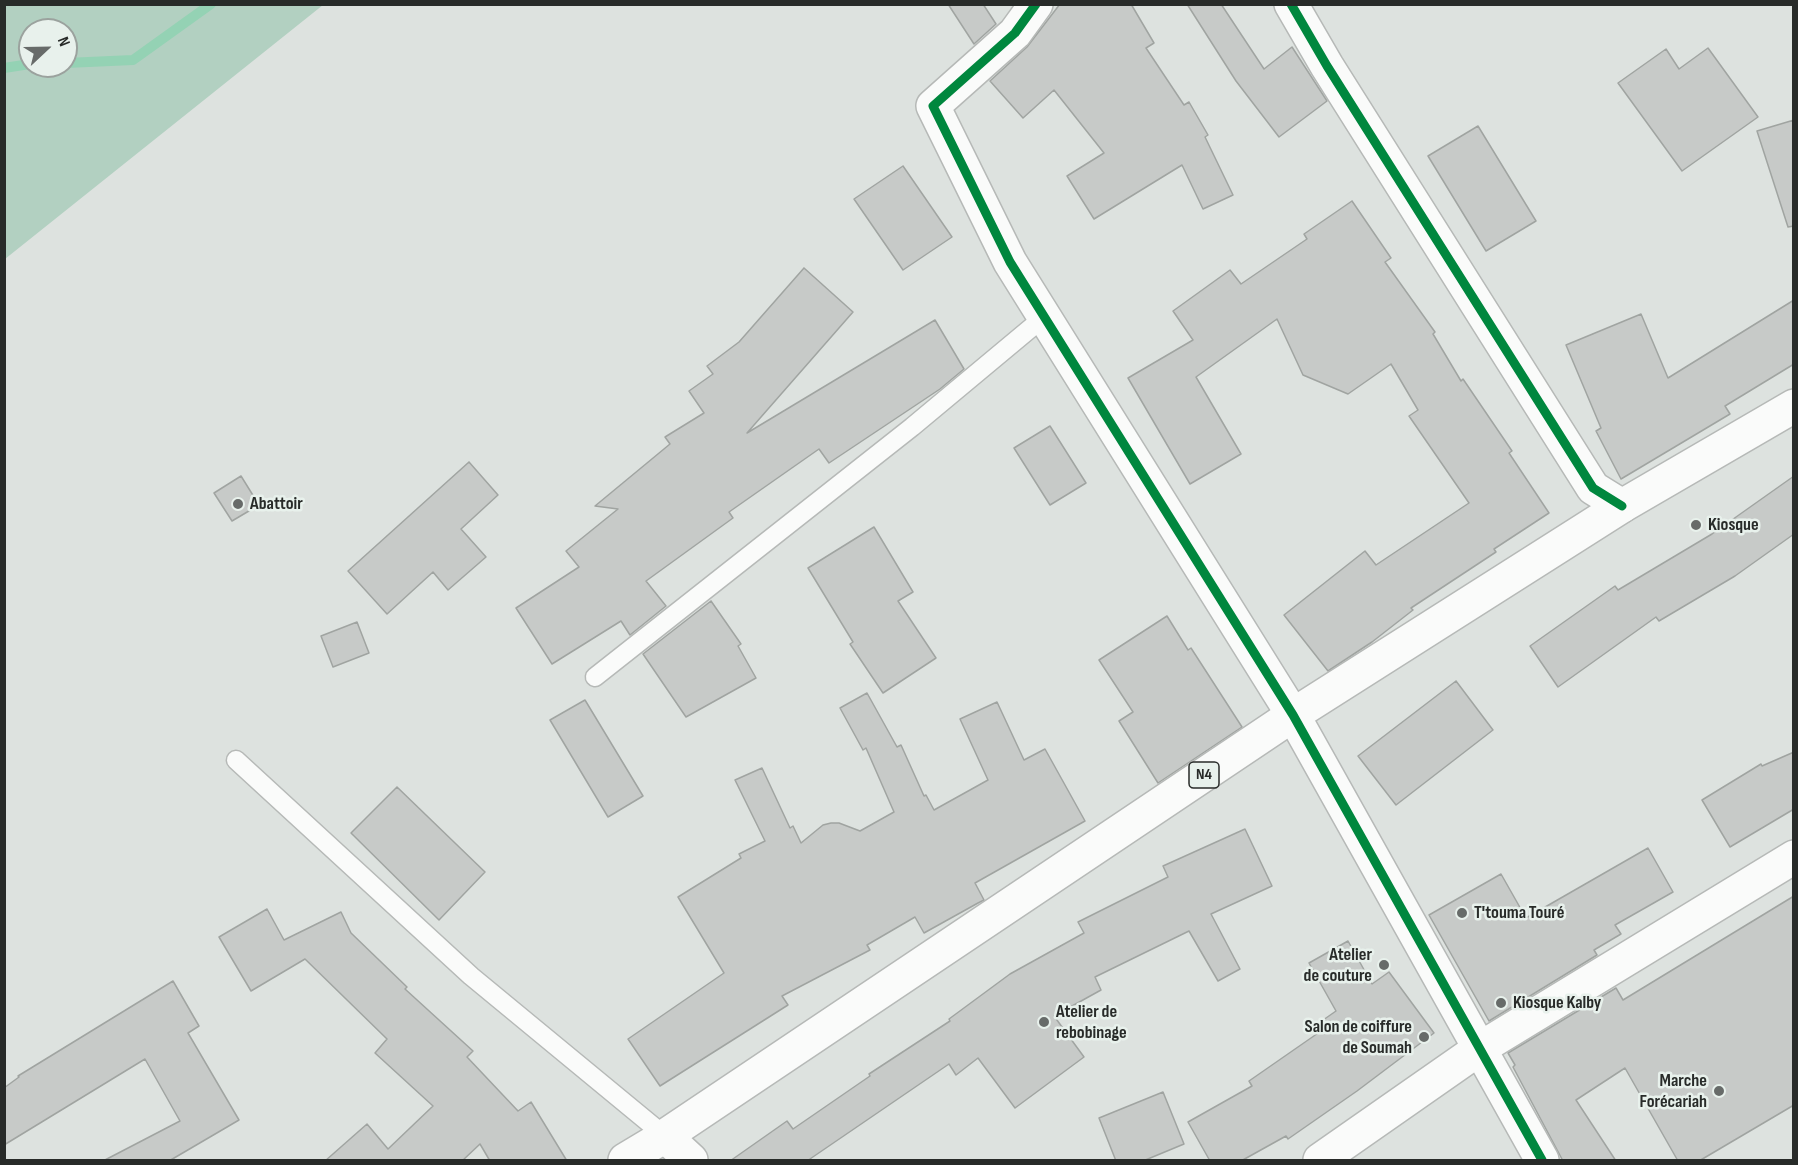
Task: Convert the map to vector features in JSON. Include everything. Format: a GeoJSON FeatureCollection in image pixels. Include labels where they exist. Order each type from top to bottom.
{"type":"FeatureCollection","features":[{"type":"Feature","properties":{"kind":"main road"},"geometry":{"type":"LineString","coordinates":[[1036,4],[1015,33],[933,106],[1010,262],[1293,715],[1542,1161]]}},
{"type":"Feature","properties":{"kind":"main road"},"geometry":{"type":"LineString","coordinates":[[1291,4],[1327,66],[1593,488],[1622,506]]}},
{"type":"Feature","properties":{"kind":"main road","name":"N4"},"geometry":{"type":"LineString","coordinates":[[625,1161],[1293,715],[1622,506],[1794,406]]}},
{"type":"Feature","properties":{"kind":"main road"},"geometry":{"type":"LineString","coordinates":[[1320,1161],[1479,1049],[1794,857]]}},
{"type":"Feature","properties":{"kind":"main road"},"geometry":{"type":"LineString","coordinates":[[665,1136],[691,1161]]}},
{"type":"Feature","properties":{"kind":"lane"},"geometry":{"type":"LineString","coordinates":[[595,677],[912,427],[1044,317]]}},
{"type":"Feature","properties":{"kind":"lane"},"geometry":{"type":"LineString","coordinates":[[236,760],[471,976],[665,1136]]}},
{"type":"Feature","properties":{"kind":"green space"},"geometry":{"type":"Polygon","coordinates":[[[5,4],[323,5],[5,259],[5,4]]]}},
{"type":"Feature","properties":{"kind":"building"},"geometry":{"type":"Polygon","coordinates":[[[948,4],[983,4],[996,24],[974,44],[948,4]]]}},
{"type":"Feature","properties":{"kind":"building"},"geometry":{"type":"Polygon","coordinates":[[[1060,4],[1131,4],[1154,43],[1146,48],[1184,105],[1189,102],[1208,135],[1205,137],[1233,195],[1203,209],[1182,165],[1094,219],[1067,176],[1104,153],[1054,90],[1023,118],[990,81],[1027,47],[1060,4]]]}},
{"type":"Feature","properties":{"kind":"building"},"geometry":{"type":"Polygon","coordinates":[[[1187,4],[1221,4],[1264,69],[1292,47],[1327,101],[1279,137],[1236,81],[1187,4]]]}},
{"type":"Feature","properties":{"kind":"building"},"geometry":{"type":"Polygon","coordinates":[[[1708,48],[1758,117],[1682,171],[1618,83],[1666,49],[1679,69],[1708,48]]]}},
{"type":"Feature","properties":{"kind":"building"},"geometry":{"type":"Polygon","coordinates":[[[1794,120],[1794,226],[1788,227],[1757,131],[1794,120]]]}},
{"type":"Feature","properties":{"kind":"building"},"geometry":{"type":"Polygon","coordinates":[[[1478,126],[1536,221],[1486,251],[1428,156],[1478,126]]]}},
{"type":"Feature","properties":{"kind":"building"},"geometry":{"type":"Polygon","coordinates":[[[903,166],[952,237],[903,270],[854,199],[903,166]]]}},
{"type":"Feature","properties":{"kind":"building"},"geometry":{"type":"Polygon","coordinates":[[[1352,201],[1391,258],[1385,262],[1435,332],[1433,334],[1461,381],[1463,379],[1512,451],[1509,453],[1549,513],[1494,549],[1496,552],[1411,608],[1413,610],[1372,642],[1328,671],[1284,615],[1365,551],[1376,565],[1469,503],[1409,416],[1418,410],[1391,364],[1348,394],[1303,375],[1277,319],[1196,377],[1241,454],[1190,484],[1128,378],[1193,340],[1173,311],[1230,270],[1241,284],[1307,239],[1304,234],[1352,201]]]}},
{"type":"Feature","properties":{"kind":"building"},"geometry":{"type":"Polygon","coordinates":[[[804,268],[853,312],[747,433],[935,320],[964,369],[940,389],[829,463],[819,449],[729,512],[733,518],[646,581],[666,606],[630,635],[621,621],[552,664],[516,608],[579,567],[566,551],[618,509],[595,506],[670,444],[665,437],[704,413],[689,391],[713,374],[707,366],[739,342],[804,268]]]}},
{"type":"Feature","properties":{"kind":"building"},"geometry":{"type":"Polygon","coordinates":[[[1794,300],[1794,364],[1725,406],[1730,414],[1621,479],[1596,431],[1601,428],[1566,345],[1641,314],[1668,378],[1794,300]]]}},
{"type":"Feature","properties":{"kind":"building"},"geometry":{"type":"Polygon","coordinates":[[[1050,426],[1086,483],[1050,505],[1014,448],[1050,426]]]}},
{"type":"Feature","properties":{"kind":"building"},"geometry":{"type":"Polygon","coordinates":[[[469,462],[498,495],[461,529],[486,557],[448,590],[433,572],[387,614],[348,571],[469,462]]]}},
{"type":"Feature","properties":{"kind":"building"},"geometry":{"type":"Polygon","coordinates":[[[241,476],[259,505],[232,521],[214,493],[241,476]]]}},
{"type":"Feature","properties":{"kind":"building"},"geometry":{"type":"Polygon","coordinates":[[[1794,476],[1794,534],[1735,576],[1659,621],[1656,617],[1558,687],[1530,646],[1615,586],[1618,590],[1712,534],[1794,476]]]}},
{"type":"Feature","properties":{"kind":"building"},"geometry":{"type":"Polygon","coordinates":[[[874,527],[913,592],[898,601],[936,658],[883,693],[850,644],[853,642],[808,568],[874,527]]]}},
{"type":"Feature","properties":{"kind":"building"},"geometry":{"type":"Polygon","coordinates":[[[711,601],[741,644],[738,646],[756,678],[686,717],[643,654],[711,601]]]}},
{"type":"Feature","properties":{"kind":"building"},"geometry":{"type":"Polygon","coordinates":[[[1167,616],[1188,650],[1191,648],[1242,727],[1158,783],[1119,721],[1133,712],[1099,660],[1167,616]]]}},
{"type":"Feature","properties":{"kind":"building"},"geometry":{"type":"Polygon","coordinates":[[[357,622],[369,653],[333,667],[321,636],[357,622]]]}},
{"type":"Feature","properties":{"kind":"building"},"geometry":{"type":"Polygon","coordinates":[[[1456,681],[1493,730],[1396,805],[1358,756],[1456,681]]]}},
{"type":"Feature","properties":{"kind":"building"},"geometry":{"type":"Polygon","coordinates":[[[867,693],[897,747],[901,745],[924,796],[926,795],[934,810],[988,780],[960,719],[997,702],[1024,760],[1045,749],[1085,821],[975,883],[984,900],[924,933],[915,917],[867,945],[870,950],[782,996],[788,1005],[660,1086],[628,1039],[724,973],[678,897],[741,858],[739,854],[765,841],[735,780],[762,768],[790,828],[793,826],[801,843],[823,825],[839,823],[860,831],[894,812],[866,748],[863,750],[840,708],[867,693]]]}},
{"type":"Feature","properties":{"kind":"building"},"geometry":{"type":"Polygon","coordinates":[[[585,700],[643,796],[608,817],[550,720],[585,700]]]}},
{"type":"Feature","properties":{"kind":"building"},"geometry":{"type":"Polygon","coordinates":[[[1794,752],[1794,809],[1730,847],[1702,800],[1761,764],[1762,766],[1794,752]]]}},
{"type":"Feature","properties":{"kind":"building"},"geometry":{"type":"Polygon","coordinates":[[[397,787],[485,872],[439,920],[351,833],[397,787]]]}},
{"type":"Feature","properties":{"kind":"building"},"geometry":{"type":"Polygon","coordinates":[[[1245,829],[1272,886],[1211,914],[1240,969],[1218,981],[1189,931],[1095,977],[1101,990],[1054,1016],[1084,1057],[1015,1108],[978,1058],[956,1075],[949,1064],[807,1161],[730,1161],[787,1121],[793,1129],[870,1076],[869,1074],[950,1021],[949,1019],[1010,974],[1084,933],[1078,922],[1168,877],[1163,866],[1245,829]]]}},
{"type":"Feature","properties":{"kind":"building"},"geometry":{"type":"Polygon","coordinates":[[[1648,848],[1673,892],[1615,925],[1621,934],[1594,950],[1597,955],[1489,1021],[1429,915],[1501,874],[1526,918],[1648,848]]]}},
{"type":"Feature","properties":{"kind":"building"},"geometry":{"type":"Polygon","coordinates":[[[1794,896],[1794,1105],[1699,1161],[1678,1161],[1625,1068],[1576,1100],[1616,1161],[1563,1161],[1513,1067],[1515,1065],[1508,1053],[1616,988],[1623,1000],[1794,896]]]}},
{"type":"Feature","properties":{"kind":"building"},"geometry":{"type":"Polygon","coordinates":[[[267,909],[284,940],[341,912],[351,933],[407,987],[405,989],[473,1051],[467,1057],[518,1111],[531,1102],[567,1161],[490,1161],[480,1144],[462,1161],[325,1161],[367,1124],[388,1149],[433,1106],[375,1053],[387,1039],[305,959],[251,991],[219,937],[267,909]]]}},
{"type":"Feature","properties":{"kind":"building"},"geometry":{"type":"Polygon","coordinates":[[[1348,941],[1372,984],[1389,972],[1434,1033],[1288,1139],[1286,1136],[1241,1161],[1210,1161],[1188,1122],[1252,1086],[1249,1081],[1321,1031],[1316,1025],[1336,1011],[1309,963],[1348,941]]]}},
{"type":"Feature","properties":{"kind":"building"},"geometry":{"type":"Polygon","coordinates":[[[173,981],[199,1026],[188,1033],[239,1120],[169,1161],[103,1161],[180,1121],[145,1059],[4,1145],[4,1088],[18,1076],[173,981]]]}},
{"type":"Feature","properties":{"kind":"building"},"geometry":{"type":"Polygon","coordinates":[[[1163,1092],[1184,1144],[1143,1161],[1116,1161],[1099,1118],[1163,1092]]]}},
{"type":"Feature","properties":{"kind":"waterway"},"geometry":{"type":"LineString","coordinates":[[78,62],[133,60],[211,4]]}},
{"type":"Feature","properties":{"kind":"waterway"},"geometry":{"type":"LineString","coordinates":[[4,68],[18,66]]}},
{"type":"Feature","properties":{"kind":"cycle path"},"geometry":{"type":"LineString","coordinates":[[1036,4],[1015,33],[933,106],[1010,262],[1293,715],[1542,1160]]}},
{"type":"Feature","properties":{"kind":"cycle path"},"geometry":{"type":"LineString","coordinates":[[1291,4],[1327,66],[1593,488],[1622,506]]}},
{"type":"Feature","properties":{"kind":"place","name":"Abattoir"},"geometry":{"type":"Point","coordinates":[238,504]}},
{"type":"Feature","properties":{"kind":"place","name":"Kiosque"},"geometry":{"type":"Point","coordinates":[1696,525]}},
{"type":"Feature","properties":{"kind":"place","name":"T'touma Touré"},"geometry":{"type":"Point","coordinates":[1462,913]}},
{"type":"Feature","properties":{"kind":"place","name":"Atelier de couture"},"geometry":{"type":"Point","coordinates":[1384,965]}},
{"type":"Feature","properties":{"kind":"place","name":"Kiosque Kalby"},"geometry":{"type":"Point","coordinates":[1501,1003]}},
{"type":"Feature","properties":{"kind":"place","name":"Atelier de rebobinage"},"geometry":{"type":"Point","coordinates":[1044,1022]}},
{"type":"Feature","properties":{"kind":"place","name":"Salon de coiffure de Soumah"},"geometry":{"type":"Point","coordinates":[1424,1037]}},
{"type":"Feature","properties":{"kind":"place","name":"Marche Forécariah"},"geometry":{"type":"Point","coordinates":[1719,1091]}}]}
